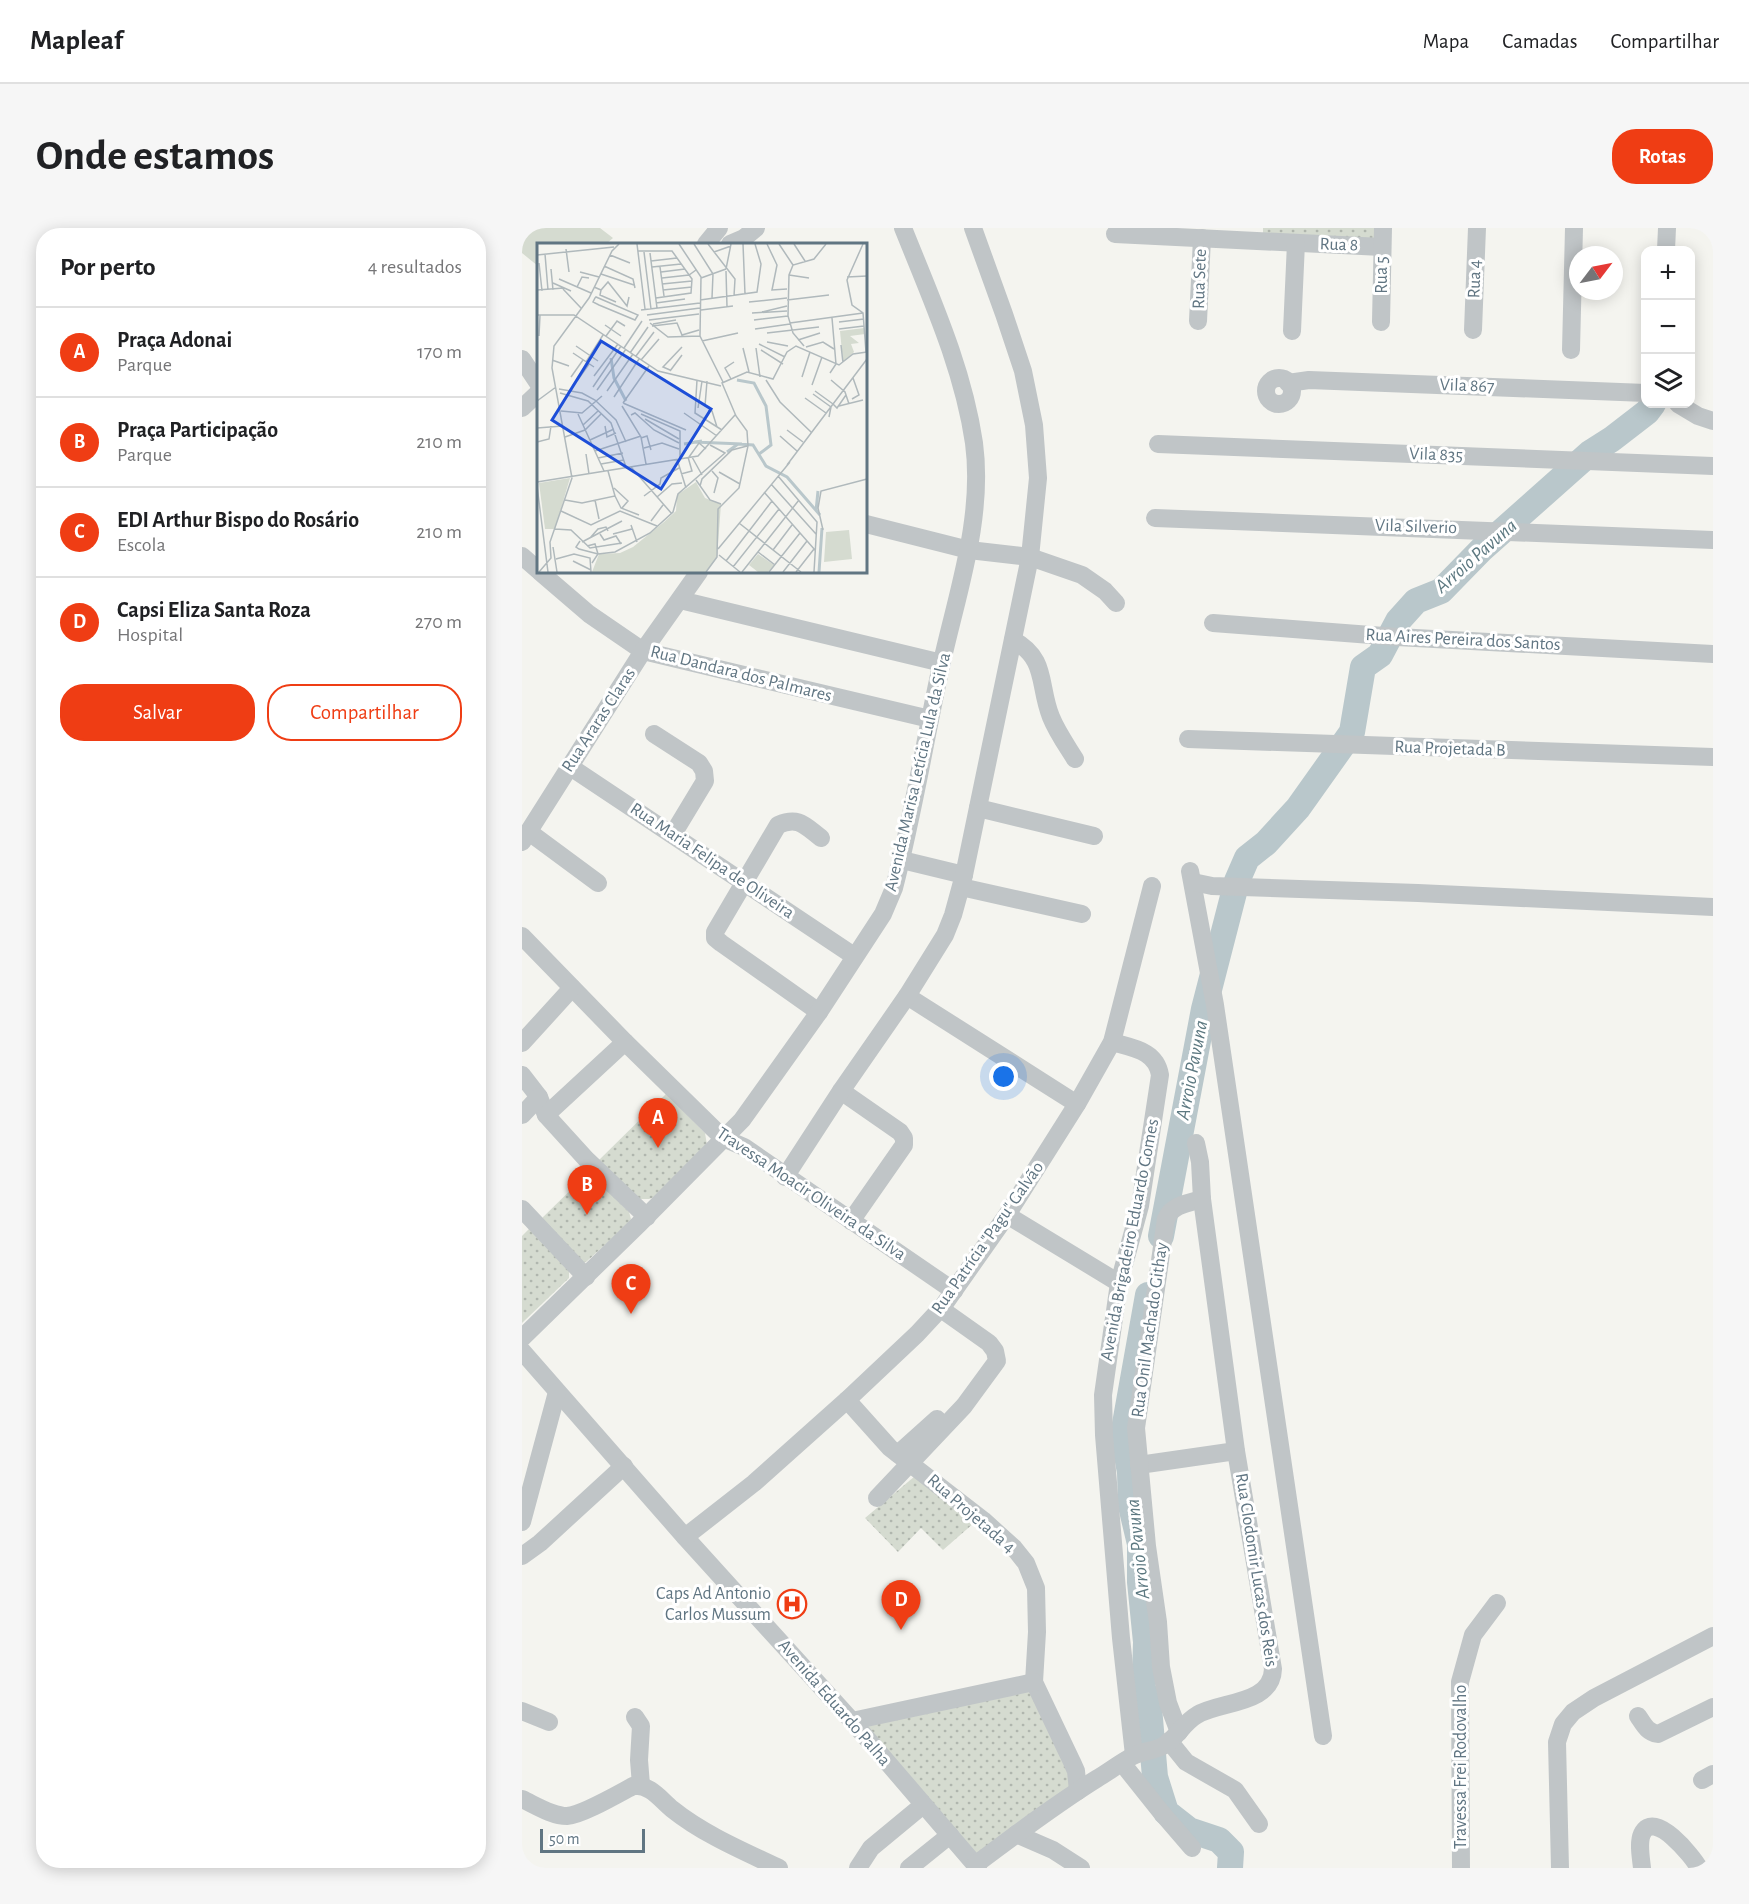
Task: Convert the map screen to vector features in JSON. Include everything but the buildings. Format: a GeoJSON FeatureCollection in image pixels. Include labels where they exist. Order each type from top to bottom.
{"type":"FeatureCollection","features":[{"type":"Feature","properties":{"kind":"street"},"geometry":{"type":"LineString","coordinates":[[707,243],[719,228]]}},
{"type":"Feature","properties":{"kind":"street"},"geometry":{"type":"LineString","coordinates":[[732,243],[744,238],[756,228]]}},
{"type":"Feature","properties":{"kind":"street","name":"Avenida Marisa Letícia Lula da Silva"},"geometry":{"type":"LineString","coordinates":[[522,1338],[647,1217],[742,1120],[819,1012],[883,914],[894,888],[902,860],[942,663],[969,550],[976,486],[974,444],[968,411],[948,342],[903,228]]}},
{"type":"Feature","properties":{"kind":"street"},"geometry":{"type":"LineString","coordinates":[[785,1177],[907,996],[945,935],[963,881],[1030,556],[1038,478],[1034,425],[1023,371],[1005,314],[973,228]]}},
{"type":"Feature","properties":{"kind":"street","name":"Rua 5"},"geometry":{"type":"LineString","coordinates":[[1381,322],[1383,228]]}},
{"type":"Feature","properties":{"kind":"street","name":"Rua 4"},"geometry":{"type":"LineString","coordinates":[[1473,330],[1477,228]]}},
{"type":"Feature","properties":{"kind":"street"},"geometry":{"type":"LineString","coordinates":[[1571,350],[1574,228]]}},
{"type":"Feature","properties":{"kind":"street"},"geometry":{"type":"LineString","coordinates":[[1666,246],[1667,228]]}},
{"type":"Feature","properties":{"kind":"street","name":"Rua 8"},"geometry":{"type":"LineString","coordinates":[[1116,234],[1202,238],[1256,234],[1296,243],[1382,247]]}},
{"type":"Feature","properties":{"kind":"street","name":"Rua Sete"},"geometry":{"type":"LineString","coordinates":[[1198,321],[1202,238]]}},
{"type":"Feature","properties":{"kind":"street"},"geometry":{"type":"LineString","coordinates":[[1292,331],[1296,243]]}},
{"type":"Feature","properties":{"kind":"street"},"geometry":{"type":"LineString","coordinates":[[522,359],[537,382]]}},
{"type":"Feature","properties":{"kind":"street","name":"Vila 867"},"geometry":{"type":"LineString","coordinates":[[1288,383],[1309,380],[1641,393]]}},
{"type":"Feature","properties":{"kind":"street"},"geometry":{"type":"LineString","coordinates":[[522,408],[537,394]]}},
{"type":"Feature","properties":{"kind":"street"},"geometry":{"type":"LineString","coordinates":[[1685,408],[1713,421]]}},
{"type":"Feature","properties":{"kind":"street","name":"Vila 835"},"geometry":{"type":"LineString","coordinates":[[1158,444],[1713,466]]}},
{"type":"Feature","properties":{"kind":"street","name":"Vila Silverio"},"geometry":{"type":"LineString","coordinates":[[1155,518],[1713,540]]}},
{"type":"Feature","properties":{"kind":"street"},"geometry":{"type":"LineString","coordinates":[[867,524],[969,550],[1030,556],[1082,575],[1105,591],[1116,603]]}},
{"type":"Feature","properties":{"kind":"street","name":"Rua Dandara dos Palmares"},"geometry":{"type":"LineString","coordinates":[[522,556],[537,569]]}},
{"type":"Feature","properties":{"kind":"street","name":"Rua Dandara dos Palmares"},"geometry":{"type":"LineString","coordinates":[[541,573],[589,614],[643,651],[930,719]]}},
{"type":"Feature","properties":{"kind":"street","name":"Rua Araras Claras"},"geometry":{"type":"LineString","coordinates":[[525,837],[643,651],[698,573]]}},
{"type":"Feature","properties":{"kind":"street"},"geometry":{"type":"LineString","coordinates":[[680,600],[942,663]]}},
{"type":"Feature","properties":{"kind":"street","name":"Rua Aires Pereira dos Santos"},"geometry":{"type":"LineString","coordinates":[[1212,623],[1397,637],[1713,654]]}},
{"type":"Feature","properties":{"kind":"street"},"geometry":{"type":"LineString","coordinates":[[1013,640],[1033,655],[1041,674],[1044,699],[1052,721],[1074,759]]}},
{"type":"Feature","properties":{"kind":"street"},"geometry":{"type":"LineString","coordinates":[[654,734],[699,763],[704,771],[705,782],[673,834]]}},
{"type":"Feature","properties":{"kind":"street","name":"Rua Projetada B"},"geometry":{"type":"LineString","coordinates":[[1188,739],[1713,757]]}},
{"type":"Feature","properties":{"kind":"street","name":"Rua Maria Felipa de Oliveira"},"geometry":{"type":"LineString","coordinates":[[569,766],[854,956]]}},
{"type":"Feature","properties":{"kind":"street"},"geometry":{"type":"LineString","coordinates":[[978,808],[1094,836]]}},
{"type":"Feature","properties":{"kind":"street"},"geometry":{"type":"LineString","coordinates":[[819,1012],[715,938],[715,932],[778,825],[788,821],[798,821],[820,838]]}},
{"type":"Feature","properties":{"kind":"street"},"geometry":{"type":"LineString","coordinates":[[525,837],[598,883]]}},
{"type":"Feature","properties":{"kind":"street"},"geometry":{"type":"LineString","coordinates":[[902,860],[963,881],[1082,914]]}},
{"type":"Feature","properties":{"kind":"street"},"geometry":{"type":"LineString","coordinates":[[1323,1736],[1215,1005],[1191,876],[1212,886],[1713,907]]}},
{"type":"Feature","properties":{"kind":"street","name":"Rua Patrícia \"Pagu\" Galvão"},"geometry":{"type":"LineString","coordinates":[[685,1537],[754,1483],[847,1400],[917,1334],[941,1309],[954,1291],[1007,1215],[1077,1104],[1112,1042],[1152,886]]}},
{"type":"Feature","properties":{"kind":"street","name":"Travessa Moacir Oliveira da Silva"},"geometry":{"type":"LineString","coordinates":[[522,936],[625,1042],[723,1137],[744,1147],[954,1291]]}},
{"type":"Feature","properties":{"kind":"street"},"geometry":{"type":"LineString","coordinates":[[522,1043],[572,988]]}},
{"type":"Feature","properties":{"kind":"street"},"geometry":{"type":"LineString","coordinates":[[907,996],[1077,1104]]}},
{"type":"Feature","properties":{"kind":"street"},"geometry":{"type":"LineString","coordinates":[[546,1115],[625,1042]]}},
{"type":"Feature","properties":{"kind":"street","name":"Avenida Brigadeiro Eduardo Gomes"},"geometry":{"type":"LineString","coordinates":[[1112,1042],[1144,1051],[1150,1055],[1159,1067],[1160,1075],[1140,1206],[1119,1283],[1103,1395],[1104,1435],[1121,1638],[1134,1757]]}},
{"type":"Feature","properties":{"kind":"street"},"geometry":{"type":"LineString","coordinates":[[522,1075],[539,1097],[546,1115],[586,1159],[647,1217]]}},
{"type":"Feature","properties":{"kind":"street"},"geometry":{"type":"LineString","coordinates":[[841,1091],[900,1132],[904,1138],[904,1145],[851,1221]]}},
{"type":"Feature","properties":{"kind":"street"},"geometry":{"type":"LineString","coordinates":[[522,1115],[539,1097]]}},
{"type":"Feature","properties":{"kind":"street","name":"Rua Clodomir Lucas dos Reis"},"geometry":{"type":"LineString","coordinates":[[976,1866],[1016,1834],[1078,1791],[1134,1757],[1172,1739],[1196,1715],[1253,1696],[1264,1690],[1273,1678],[1236,1451],[1196,1143]]}},
{"type":"Feature","properties":{"kind":"street","name":"Rua Onil Machado Githay"},"geometry":{"type":"LineString","coordinates":[[1172,1739],[1161,1667],[1155,1592],[1136,1428],[1166,1219],[1174,1208],[1202,1198]]}},
{"type":"Feature","properties":{"kind":"street"},"geometry":{"type":"LineString","coordinates":[[522,1209],[586,1277]]}},
{"type":"Feature","properties":{"kind":"street"},"geometry":{"type":"LineString","coordinates":[[1007,1215],[1119,1283]]}},
{"type":"Feature","properties":{"kind":"street"},"geometry":{"type":"LineString","coordinates":[[877,1498],[904,1458],[968,1401],[997,1361],[995,1351],[989,1343],[941,1309]]}},
{"type":"Feature","properties":{"kind":"street","name":"Avenida Eduardo Palha"},"geometry":{"type":"LineString","coordinates":[[522,1351],[685,1537],[852,1721],[976,1866]]}},
{"type":"Feature","properties":{"kind":"street"},"geometry":{"type":"LineString","coordinates":[[522,1522],[557,1392]]}},
{"type":"Feature","properties":{"kind":"street","name":"Rua Projetada 4"},"geometry":{"type":"LineString","coordinates":[[847,1400],[871,1428],[904,1458],[983,1520],[1014,1548],[1026,1563],[1036,1588],[1034,1682],[1076,1771],[1078,1791]]}},
{"type":"Feature","properties":{"kind":"street"},"geometry":{"type":"LineString","coordinates":[[1139,1465],[1236,1451]]}},
{"type":"Feature","properties":{"kind":"street"},"geometry":{"type":"LineString","coordinates":[[522,1556],[540,1543],[624,1466]]}},
{"type":"Feature","properties":{"kind":"street","name":"Travessa Frei Rodovalho"},"geometry":{"type":"LineString","coordinates":[[1461,1868],[1460,1682],[1473,1635],[1497,1603]]}},
{"type":"Feature","properties":{"kind":"street"},"geometry":{"type":"LineString","coordinates":[[1560,1868],[1557,1742],[1563,1724],[1573,1712],[1594,1698],[1713,1636]]}},
{"type":"Feature","properties":{"kind":"street"},"geometry":{"type":"LineString","coordinates":[[852,1721],[1034,1682]]}},
{"type":"Feature","properties":{"kind":"street"},"geometry":{"type":"LineString","coordinates":[[1638,1716],[1646,1729],[1658,1734],[1713,1707]]}},
{"type":"Feature","properties":{"kind":"street"},"geometry":{"type":"LineString","coordinates":[[522,1711],[549,1722]]}},
{"type":"Feature","properties":{"kind":"street"},"geometry":{"type":"LineString","coordinates":[[635,1717],[641,1726],[640,1785]]}},
{"type":"Feature","properties":{"kind":"street"},"geometry":{"type":"LineString","coordinates":[[1172,1739],[1186,1762],[1235,1790],[1259,1824]]}},
{"type":"Feature","properties":{"kind":"street"},"geometry":{"type":"LineString","coordinates":[[1134,1757],[1161,1812],[1192,1848]]}},
{"type":"Feature","properties":{"kind":"street"},"geometry":{"type":"LineString","coordinates":[[522,1799],[565,1816],[580,1812],[633,1786],[640,1785],[652,1791],[692,1823],[779,1868]]}},
{"type":"Feature","properties":{"kind":"street"},"geometry":{"type":"LineString","coordinates":[[858,1868],[871,1848],[923,1805]]}},
{"type":"Feature","properties":{"kind":"street"},"geometry":{"type":"LineString","coordinates":[[1642,1868],[1641,1837],[1649,1828],[1656,1828],[1676,1839],[1699,1868]]}},
{"type":"Feature","properties":{"kind":"street"},"geometry":{"type":"LineString","coordinates":[[1016,1834],[1053,1850],[1082,1868]]}},
{"type":"Feature","properties":{"kind":"street"},"geometry":{"type":"LineString","coordinates":[[909,1868],[950,1835]]}},
{"type":"Feature","properties":{"kind":"shaded area"},"geometry":{"type":"Polygon","coordinates":[[[522,228],[600,228],[613,238],[607,243],[537,243],[537,265],[522,253],[522,228]]]}},
{"type":"Feature","properties":{"kind":"shaded area"},"geometry":{"type":"Polygon","coordinates":[[[1263,228],[1378,228],[1378,242],[1263,235],[1263,228]]]}},
{"type":"Feature","properties":{"kind":"shaded area"},"geometry":{"type":"Polygon","coordinates":[[[666,1094],[705,1133],[707,1145],[655,1197],[638,1199],[597,1162],[666,1094]]]}},
{"type":"Feature","properties":{"kind":"shaded area"},"geometry":{"type":"Polygon","coordinates":[[[589,1172],[629,1212],[631,1219],[586,1262],[581,1263],[539,1221],[589,1172]]]}},
{"type":"Feature","properties":{"kind":"shaded area"},"geometry":{"type":"Polygon","coordinates":[[[530,1228],[569,1271],[569,1278],[522,1323],[522,1236],[530,1228]]]}},
{"type":"Feature","properties":{"kind":"shaded area"},"geometry":{"type":"Polygon","coordinates":[[[927,1466],[982,1516],[943,1550],[921,1528],[898,1552],[865,1518],[927,1466]]]}},
{"type":"Feature","properties":{"kind":"shaded area"},"geometry":{"type":"Polygon","coordinates":[[[1034,1682],[1086,1784],[976,1858],[863,1724],[1034,1682]]]}},
{"type":"Feature","properties":{"kind":"waterway","name":"Arroio Pavuna"},"geometry":{"type":"LineString","coordinates":[[1161,1236],[1204,1009],[1237,881],[1247,858],[1266,843],[1298,808],[1352,732],[1363,667],[1380,655],[1398,621],[1416,601],[1441,591],[1482,549],[1590,453],[1612,439],[1650,408]]}},
{"type":"Feature","properties":{"kind":"waterway","name":"Arroio Pavuna"},"geometry":{"type":"LineString","coordinates":[[1148,1295],[1123,1435],[1130,1472],[1131,1506],[1140,1544],[1140,1582],[1146,1642],[1145,1676],[1142,1685],[1149,1707],[1155,1777],[1166,1812],[1189,1830],[1219,1840],[1231,1852],[1230,1868]]}},
{"type":"Feature","properties":{"kind":"place","name":"Praça Adonai"},"geometry":{"type":"Point","coordinates":[658,1148]}},
{"type":"Feature","properties":{"kind":"place","name":"Praça Participação"},"geometry":{"type":"Point","coordinates":[587,1215]}},
{"type":"Feature","properties":{"kind":"place","name":"EDI Arthur Bispo do Rosário"},"geometry":{"type":"Point","coordinates":[631,1314]}},
{"type":"Feature","properties":{"kind":"place","name":"Caps Ad Antonio Carlos Mussum"},"geometry":{"type":"Point","coordinates":[792,1604]}},
{"type":"Feature","properties":{"kind":"place","name":"Capsi Eliza Santa Roza"},"geometry":{"type":"Point","coordinates":[901,1630]}}]}
